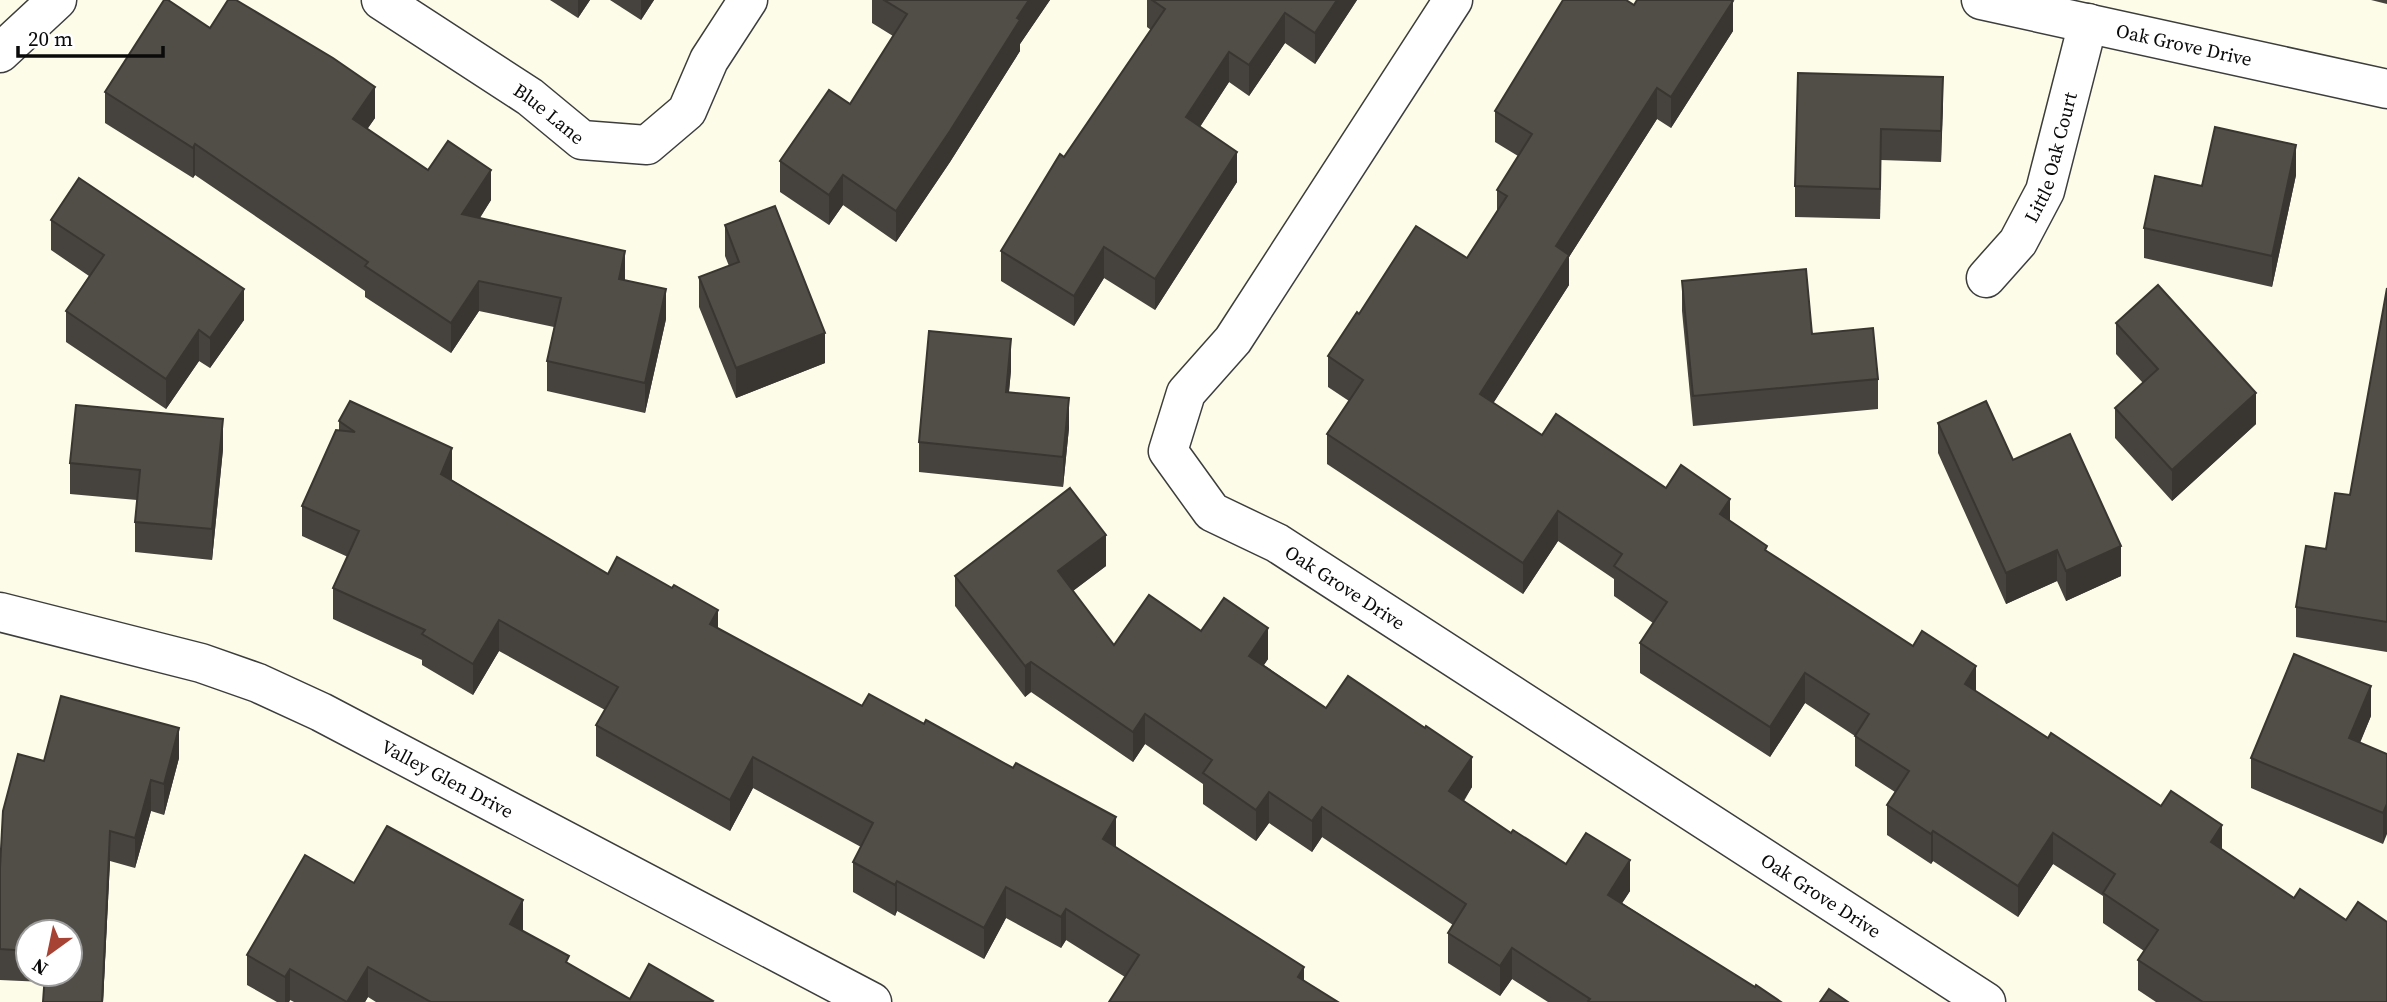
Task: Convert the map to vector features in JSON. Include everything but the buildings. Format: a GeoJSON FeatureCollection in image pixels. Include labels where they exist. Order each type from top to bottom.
{"type":"FeatureCollection","features":[{"type":"Feature","properties":{"kind":"street"},"geometry":{"type":"LineString","coordinates":[[0,52],[57,0]]}},
{"type":"Feature","properties":{"kind":"street","name":"Blue Lane"},"geometry":{"type":"LineString","coordinates":[[381,0],[530,96],[582,140],[647,145],[687,111],[709,60],[748,0]]}},
{"type":"Feature","properties":{"kind":"street","name":"Oak Grove Drive"},"geometry":{"type":"LineString","coordinates":[[1453,0],[1233,340],[1186,393],[1168,451],[1212,512],[1277,543],[1986,1002]]}},
{"type":"Feature","properties":{"kind":"street","name":"Oak Grove Drive"},"geometry":{"type":"LineString","coordinates":[[1981,0],[2387,89]]}},
{"type":"Feature","properties":{"kind":"street","name":"Little Oak Court"},"geometry":{"type":"LineString","coordinates":[[1986,278],[2018,242],[2045,191],[2088,23]]}},
{"type":"Feature","properties":{"kind":"street","name":"Valley Glen Drive"},"geometry":{"type":"LineString","coordinates":[[0,612],[201,663],[258,683],[333,719],[872,1002]]}}]}
